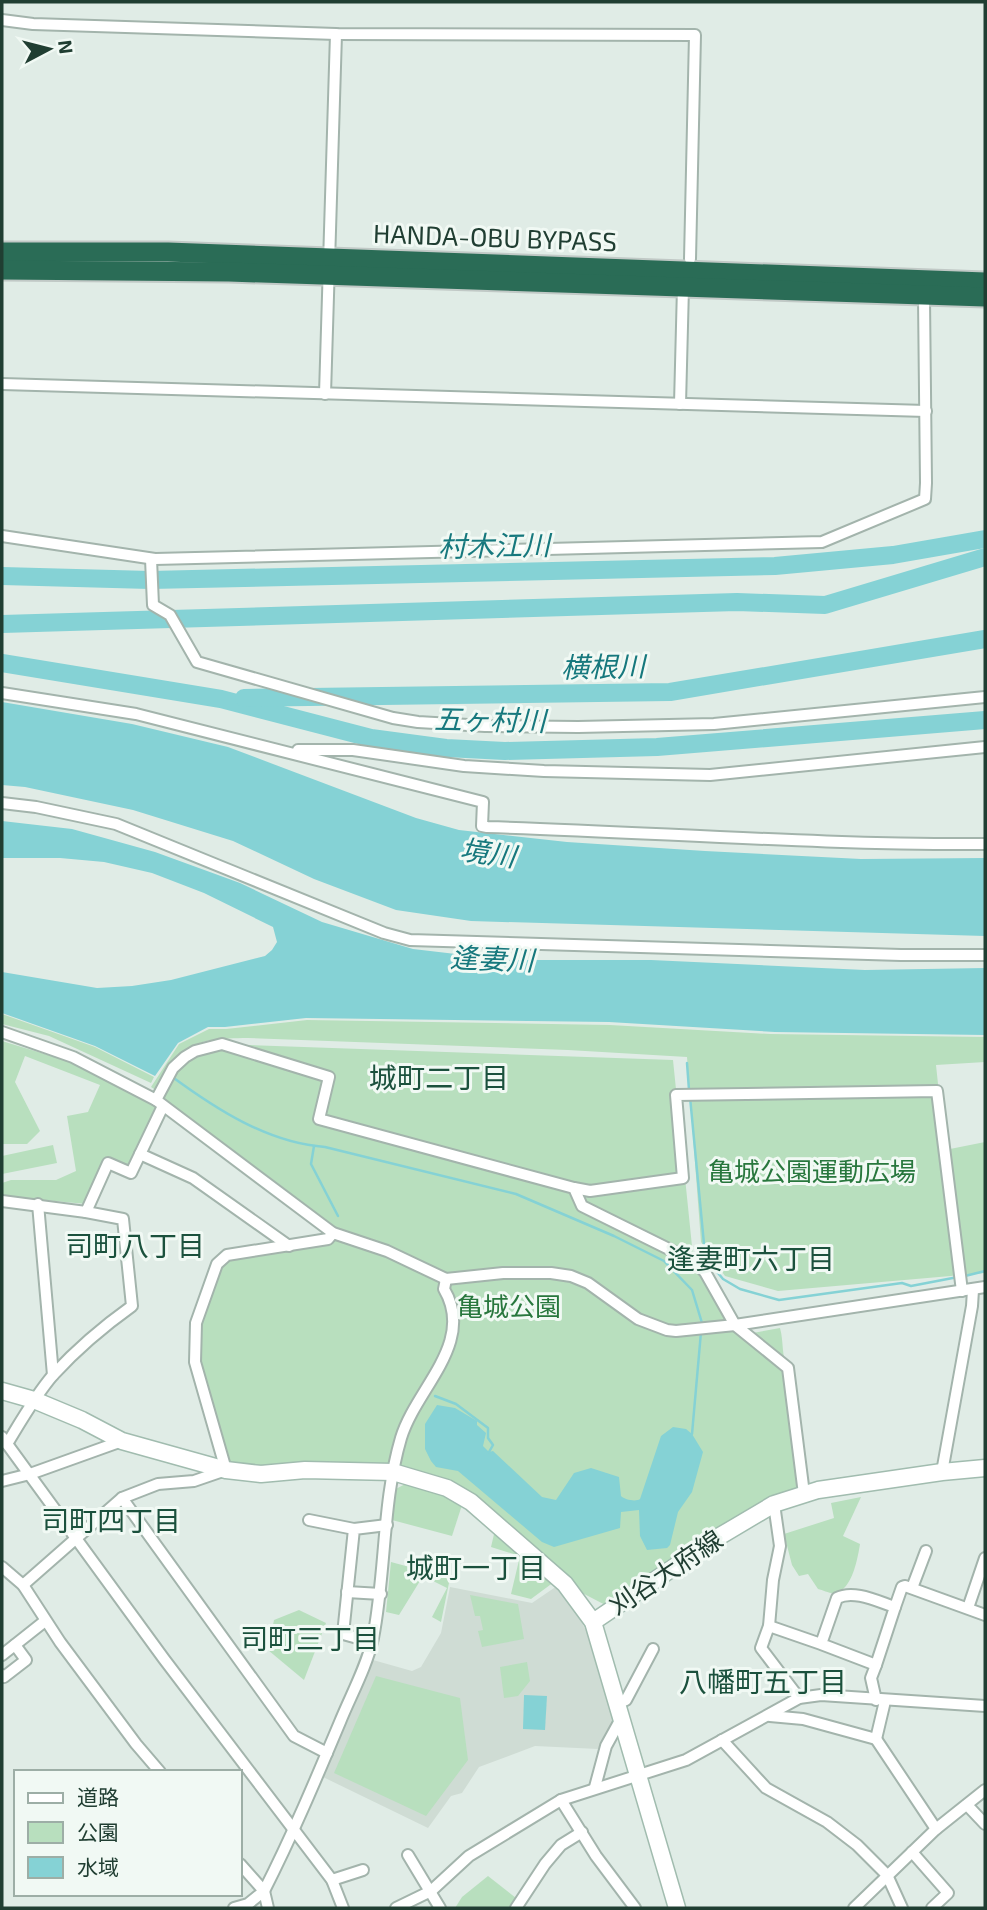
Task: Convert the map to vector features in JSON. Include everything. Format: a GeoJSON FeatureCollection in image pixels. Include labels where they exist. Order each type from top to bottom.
{"type":"FeatureCollection","features":[{"type":"Feature","properties":{"kind":"highway","name":"HANDA-OBU BYPASS"},"geometry":{"type":"LineString","coordinates":[[2,252],[102,251],[682,287],[985,297]]}},
{"type":"Feature","properties":{"kind":"highway","name":"HANDA-OBU BYPASS"},"geometry":{"type":"LineString","coordinates":[[2,270],[329,267],[985,282]]}},
{"type":"Feature","properties":{"kind":"main road"},"geometry":{"type":"LineString","coordinates":[[2,1391],[82,1420],[121,1441],[226,1470],[261,1474],[305,1470],[393,1472],[447,1488],[471,1502],[565,1584],[593,1622]]}},
{"type":"Feature","properties":{"kind":"main road","name":"刈谷大府線"},"geometry":{"type":"LineString","coordinates":[[677,1908],[593,1622],[709,1543],[774,1504],[804,1494],[942,1472],[985,1468]]}},
{"type":"Feature","properties":{"kind":"street"},"geometry":{"type":"LineString","coordinates":[[2,20],[33,24],[336,34],[695,35],[690,259]]}},
{"type":"Feature","properties":{"kind":"street"},"geometry":{"type":"LineString","coordinates":[[325,394],[336,34]]}},
{"type":"Feature","properties":{"kind":"street"},"geometry":{"type":"LineString","coordinates":[[680,404],[682,287]]}},
{"type":"Feature","properties":{"kind":"street"},"geometry":{"type":"LineString","coordinates":[[2,536],[155,559],[822,542],[925,499],[924,299],[920,295]]}},
{"type":"Feature","properties":{"kind":"street"},"geometry":{"type":"LineString","coordinates":[[2,384],[926,411]]}},
{"type":"Feature","properties":{"kind":"street"},"geometry":{"type":"LineString","coordinates":[[155,559],[151,559],[153,605],[170,615],[197,662],[393,718],[485,726],[714,724],[985,697]]}},
{"type":"Feature","properties":{"kind":"street"},"geometry":{"type":"LineString","coordinates":[[2,693],[136,714],[483,802],[482,826],[487,827],[729,838],[938,845],[985,844]]}},
{"type":"Feature","properties":{"kind":"street"},"geometry":{"type":"LineString","coordinates":[[281,750],[353,750],[464,766],[544,771],[710,775],[985,747]]}},
{"type":"Feature","properties":{"kind":"street"},"geometry":{"type":"LineString","coordinates":[[2,803],[36,807],[116,824],[384,933],[410,940],[901,956],[985,955]]}},
{"type":"Feature","properties":{"kind":"street"},"geometry":{"type":"LineString","coordinates":[[2,1032],[73,1057],[159,1103],[333,1233],[387,1251],[446,1279],[503,1273],[561,1274],[588,1283],[638,1319],[667,1331],[735,1325],[985,1287]]}},
{"type":"Feature","properties":{"kind":"street"},"geometry":{"type":"LineString","coordinates":[[86,1212],[108,1163],[131,1173],[173,1068],[194,1051],[222,1044],[329,1076],[319,1119],[590,1191],[683,1178],[676,1095],[937,1091],[967,1290],[972,1306],[942,1472]]}},
{"type":"Feature","properties":{"kind":"street"},"geometry":{"type":"LineString","coordinates":[[140,1154],[193,1178],[289,1246]]}},
{"type":"Feature","properties":{"kind":"street"},"geometry":{"type":"LineString","coordinates":[[574,1188],[582,1206],[695,1262],[705,1272],[735,1325],[788,1368],[804,1494]]}},
{"type":"Feature","properties":{"kind":"street"},"geometry":{"type":"LineString","coordinates":[[2,1201],[38,1204],[123,1219],[132,1306],[103,1328],[53,1375],[4,1441],[332,1880],[343,1908]]}},
{"type":"Feature","properties":{"kind":"street"},"geometry":{"type":"LineString","coordinates":[[38,1204],[53,1375]]}},
{"type":"Feature","properties":{"kind":"street"},"geometry":{"type":"LineString","coordinates":[[23,1585],[122,1498],[158,1484],[194,1481],[226,1470],[195,1362],[196,1323],[217,1264],[227,1255],[328,1239],[333,1233]]}},
{"type":"Feature","properties":{"kind":"street"},"geometry":{"type":"LineString","coordinates":[[234,1908],[248,1903],[264,1891],[327,1753],[372,1642],[381,1594],[393,1472],[407,1420],[446,1357],[452,1339],[453,1304],[444,1289],[446,1279]]}},
{"type":"Feature","properties":{"kind":"street"},"geometry":{"type":"LineString","coordinates":[[2,1481],[30,1474],[121,1441]]}},
{"type":"Feature","properties":{"kind":"street"},"geometry":{"type":"LineString","coordinates":[[122,1498],[294,1736],[327,1753]]}},
{"type":"Feature","properties":{"kind":"street"},"geometry":{"type":"LineString","coordinates":[[774,1504],[780,1546],[773,1580],[769,1626],[761,1648],[799,1698]]}},
{"type":"Feature","properties":{"kind":"street"},"geometry":{"type":"LineString","coordinates":[[309,1520],[354,1529],[387,1525]]}},
{"type":"Feature","properties":{"kind":"street"},"geometry":{"type":"LineString","coordinates":[[354,1529],[343,1634],[372,1642]]}},
{"type":"Feature","properties":{"kind":"street"},"geometry":{"type":"LineString","coordinates":[[912,1588],[926,1551]]}},
{"type":"Feature","properties":{"kind":"street"},"geometry":{"type":"LineString","coordinates":[[968,1608],[985,1558]]}},
{"type":"Feature","properties":{"kind":"street"},"geometry":{"type":"LineString","coordinates":[[2,1567],[23,1585],[45,1622],[158,1770]]}},
{"type":"Feature","properties":{"kind":"street"},"geometry":{"type":"LineString","coordinates":[[876,1739],[881,1700],[871,1678],[902,1587],[912,1588],[985,1615]]}},
{"type":"Feature","properties":{"kind":"street"},"geometry":{"type":"LineString","coordinates":[[347,1592],[381,1594]]}},
{"type":"Feature","properties":{"kind":"street"},"geometry":{"type":"LineString","coordinates":[[821,1644],[837,1598],[842,1595],[863,1597],[895,1607]]}},
{"type":"Feature","properties":{"kind":"street"},"geometry":{"type":"LineString","coordinates":[[2,1654],[45,1622]]}},
{"type":"Feature","properties":{"kind":"street"},"geometry":{"type":"LineString","coordinates":[[769,1626],[876,1665]]}},
{"type":"Feature","properties":{"kind":"street"},"geometry":{"type":"LineString","coordinates":[[2,1675],[4,1677],[26,1660],[15,1645]]}},
{"type":"Feature","properties":{"kind":"street"},"geometry":{"type":"LineString","coordinates":[[596,1787],[606,1746],[620,1710],[653,1649]]}},
{"type":"Feature","properties":{"kind":"street"},"geometry":{"type":"LineString","coordinates":[[396,1908],[431,1891],[469,1856],[561,1800],[687,1760],[799,1698],[821,1695],[985,1706]]}},
{"type":"Feature","properties":{"kind":"street"},"geometry":{"type":"LineString","coordinates":[[770,1716],[803,1719],[876,1739],[936,1829]]}},
{"type":"Feature","properties":{"kind":"street"},"geometry":{"type":"LineString","coordinates":[[722,1740],[766,1788],[827,1822],[857,1845],[887,1875],[902,1908]]}},
{"type":"Feature","properties":{"kind":"street"},"geometry":{"type":"LineString","coordinates":[[854,1908],[936,1829],[985,1790]]}},
{"type":"Feature","properties":{"kind":"street"},"geometry":{"type":"LineString","coordinates":[[561,1800],[596,1856],[635,1908]]}},
{"type":"Feature","properties":{"kind":"street"},"geometry":{"type":"LineString","coordinates":[[967,1805],[985,1824]]}},
{"type":"Feature","properties":{"kind":"street"},"geometry":{"type":"LineString","coordinates":[[516,1908],[561,1845],[582,1832]]}},
{"type":"Feature","properties":{"kind":"street"},"geometry":{"type":"LineString","coordinates":[[912,1852],[948,1892],[932,1908]]}},
{"type":"Feature","properties":{"kind":"street"},"geometry":{"type":"LineString","coordinates":[[408,1855],[440,1908]]}},
{"type":"Feature","properties":{"kind":"street"},"geometry":{"type":"LineString","coordinates":[[242,1866],[264,1891],[268,1908]]}},
{"type":"Feature","properties":{"kind":"street"},"geometry":{"type":"LineString","coordinates":[[332,1880],[363,1870]]}},
{"type":"Feature","properties":{"kind":"shaded area"},"geometry":{"type":"Polygon","coordinates":[[[557,1586],[573,1606],[591,1640],[614,1718],[598,1749],[535,1746],[479,1767],[462,1793],[451,1796],[428,1828],[323,1777],[373,1660],[412,1671],[421,1667],[441,1633],[450,1587],[532,1603],[557,1586]]]}},
{"type":"Feature","properties":{"kind":"green space"},"geometry":{"type":"Polygon","coordinates":[[[2,1014],[95,1047],[154,1077],[151,1083],[49,1036],[2,1024],[2,1014]]]}},
{"type":"Feature","properties":{"kind":"green space","name":"亀城公園運動広場"},"geometry":{"type":"Polygon","coordinates":[[[307,1020],[610,1025],[770,1034],[985,1037],[985,1062],[936,1065],[945,1150],[985,1142],[985,1273],[778,1291],[725,1276],[701,1242],[687,1057],[568,1050],[229,1039],[192,1046],[175,1062],[157,1091],[151,1087],[179,1044],[209,1029],[307,1020]]]}},
{"type":"Feature","properties":{"kind":"green space"},"geometry":{"type":"Polygon","coordinates":[[[2,1041],[74,1063],[157,1106],[130,1168],[107,1157],[86,1204],[2,1196],[2,1183],[11,1180],[56,1180],[76,1171],[67,1116],[88,1112],[100,1085],[25,1056],[15,1082],[40,1131],[27,1144],[2,1144],[2,1041]]]}},
{"type":"Feature","properties":{"kind":"green space","name":"亀城公園"},"geometry":{"type":"Polygon","coordinates":[[[222,1044],[673,1060],[693,1256],[747,1334],[780,1328],[784,1359],[788,1368],[804,1494],[613,1609],[565,1584],[471,1502],[393,1472],[226,1470],[201,1388],[196,1323],[208,1286],[227,1255],[333,1233],[156,1100],[179,1063],[222,1044]]]}},
{"type":"Feature","properties":{"kind":"green space"},"geometry":{"type":"Polygon","coordinates":[[[53,1145],[57,1163],[2,1174],[2,1156],[53,1145]]]}},
{"type":"Feature","properties":{"kind":"green space"},"geometry":{"type":"Polygon","coordinates":[[[407,1483],[441,1493],[462,1505],[452,1536],[392,1520],[394,1490],[407,1483]]]}},
{"type":"Feature","properties":{"kind":"green space"},"geometry":{"type":"Polygon","coordinates":[[[861,1497],[843,1536],[860,1544],[850,1580],[841,1591],[835,1593],[818,1589],[808,1574],[799,1576],[792,1565],[784,1534],[834,1518],[831,1503],[861,1497]]]}},
{"type":"Feature","properties":{"kind":"green space"},"geometry":{"type":"Polygon","coordinates":[[[495,1530],[554,1582],[531,1599],[511,1594],[520,1556],[491,1547],[495,1530]]]}},
{"type":"Feature","properties":{"kind":"green space"},"geometry":{"type":"Polygon","coordinates":[[[391,1562],[450,1578],[441,1622],[432,1617],[447,1588],[423,1576],[399,1615],[386,1612],[391,1562]]]}},
{"type":"Feature","properties":{"kind":"green space"},"geometry":{"type":"Polygon","coordinates":[[[470,1595],[518,1604],[524,1639],[482,1647],[478,1631],[483,1630],[480,1616],[475,1616],[470,1595]]]}},
{"type":"Feature","properties":{"kind":"green space"},"geometry":{"type":"Polygon","coordinates":[[[299,1610],[326,1623],[304,1680],[268,1650],[274,1620],[299,1610]]]}},
{"type":"Feature","properties":{"kind":"green space"},"geometry":{"type":"Polygon","coordinates":[[[527,1662],[530,1681],[518,1696],[504,1698],[500,1667],[527,1662]]]}},
{"type":"Feature","properties":{"kind":"green space"},"geometry":{"type":"Polygon","coordinates":[[[376,1676],[460,1698],[468,1760],[426,1816],[334,1773],[376,1676]]]}},
{"type":"Feature","properties":{"kind":"green space"},"geometry":{"type":"Polygon","coordinates":[[[488,1876],[516,1898],[511,1908],[455,1908],[462,1897],[488,1876]]]}},
{"type":"Feature","properties":{"kind":"water","name":"境川"},"geometry":{"type":"Polygon","coordinates":[[[2,702],[132,724],[228,747],[416,818],[459,830],[567,842],[705,851],[861,859],[985,858],[985,936],[471,921],[396,910],[314,879],[233,841],[133,810],[25,787],[2,785],[2,702]]]}},
{"type":"Feature","properties":{"kind":"water","name":"逢妻川"},"geometry":{"type":"Polygon","coordinates":[[[2,821],[72,829],[155,852],[240,883],[322,922],[413,949],[507,960],[651,960],[865,970],[985,968],[985,1035],[775,1032],[609,1022],[306,1018],[208,1027],[178,1043],[155,1076],[95,1046],[2,1013],[2,972],[97,988],[171,980],[265,956],[277,942],[273,927],[204,893],[152,873],[104,862],[60,858],[2,858],[2,821]]]}},
{"type":"Feature","properties":{"kind":"water"},"geometry":{"type":"Polygon","coordinates":[[[437,1405],[455,1408],[477,1421],[477,1425],[486,1433],[483,1446],[489,1452],[493,1451],[542,1497],[556,1500],[574,1473],[591,1468],[619,1477],[621,1496],[640,1499],[661,1436],[673,1427],[686,1429],[703,1452],[692,1492],[678,1512],[670,1545],[667,1548],[647,1550],[640,1536],[639,1510],[621,1512],[620,1528],[554,1547],[542,1542],[458,1471],[436,1467],[431,1461],[425,1449],[425,1424],[437,1405]]]}},
{"type":"Feature","properties":{"kind":"water"},"geometry":{"type":"Polygon","coordinates":[[[524,1695],[547,1696],[545,1730],[523,1729],[524,1695]]]}},
{"type":"Feature","properties":{"kind":"waterway","name":"村木江川"},"geometry":{"type":"LineString","coordinates":[[2,576],[150,580],[775,566],[893,555],[985,539]]}},
{"type":"Feature","properties":{"kind":"waterway"},"geometry":{"type":"LineString","coordinates":[[2,624],[737,602],[825,605],[985,557]]}},
{"type":"Feature","properties":{"kind":"waterway","name":"横根川"},"geometry":{"type":"LineString","coordinates":[[244,698],[670,692],[985,639]]}},
{"type":"Feature","properties":{"kind":"waterway","name":"五ヶ村川"},"geometry":{"type":"LineString","coordinates":[[2,663],[221,699],[371,738],[446,748],[505,751],[657,747],[985,720]]}},
{"type":"Feature","properties":{"kind":"waterway"},"geometry":{"type":"LineString","coordinates":[[687,1063],[689,1090]]}},
{"type":"Feature","properties":{"kind":"waterway"},"geometry":{"type":"LineString","coordinates":[[171,1076],[224,1112],[283,1139],[516,1194],[614,1236],[664,1261],[692,1290],[702,1323]]}},
{"type":"Feature","properties":{"kind":"waterway"},"geometry":{"type":"LineString","coordinates":[[690,1097],[704,1244],[708,1261],[723,1279],[740,1289],[779,1300],[902,1283],[911,1286],[958,1277]]}},
{"type":"Feature","properties":{"kind":"waterway"},"geometry":{"type":"LineString","coordinates":[[314,1146],[311,1164],[338,1216]]}},
{"type":"Feature","properties":{"kind":"waterway"},"geometry":{"type":"LineString","coordinates":[[965,1276],[985,1271]]}},
{"type":"Feature","properties":{"kind":"waterway"},"geometry":{"type":"LineString","coordinates":[[692,1434],[701,1332]]}},
{"type":"Feature","properties":{"kind":"waterway"},"geometry":{"type":"LineString","coordinates":[[435,1396],[456,1404],[488,1428],[488,1438],[493,1445],[489,1452]]}},
{"type":"Feature","properties":{"kind":"district","name":"城町二丁目"},"geometry":{"type":"Point","coordinates":[439,1078]}},
{"type":"Feature","properties":{"kind":"district","name":"司町八丁目"},"geometry":{"type":"Point","coordinates":[135,1246]}},
{"type":"Feature","properties":{"kind":"district","name":"逢妻町六丁目"},"geometry":{"type":"Point","coordinates":[751,1259]}},
{"type":"Feature","properties":{"kind":"district","name":"司町四丁目"},"geometry":{"type":"Point","coordinates":[111,1521]}},
{"type":"Feature","properties":{"kind":"district","name":"城町一丁目"},"geometry":{"type":"Point","coordinates":[476,1568]}},
{"type":"Feature","properties":{"kind":"district","name":"司町三丁目"},"geometry":{"type":"Point","coordinates":[310,1639]}},
{"type":"Feature","properties":{"kind":"district","name":"八幡町五丁目"},"geometry":{"type":"Point","coordinates":[763,1682]}}]}
